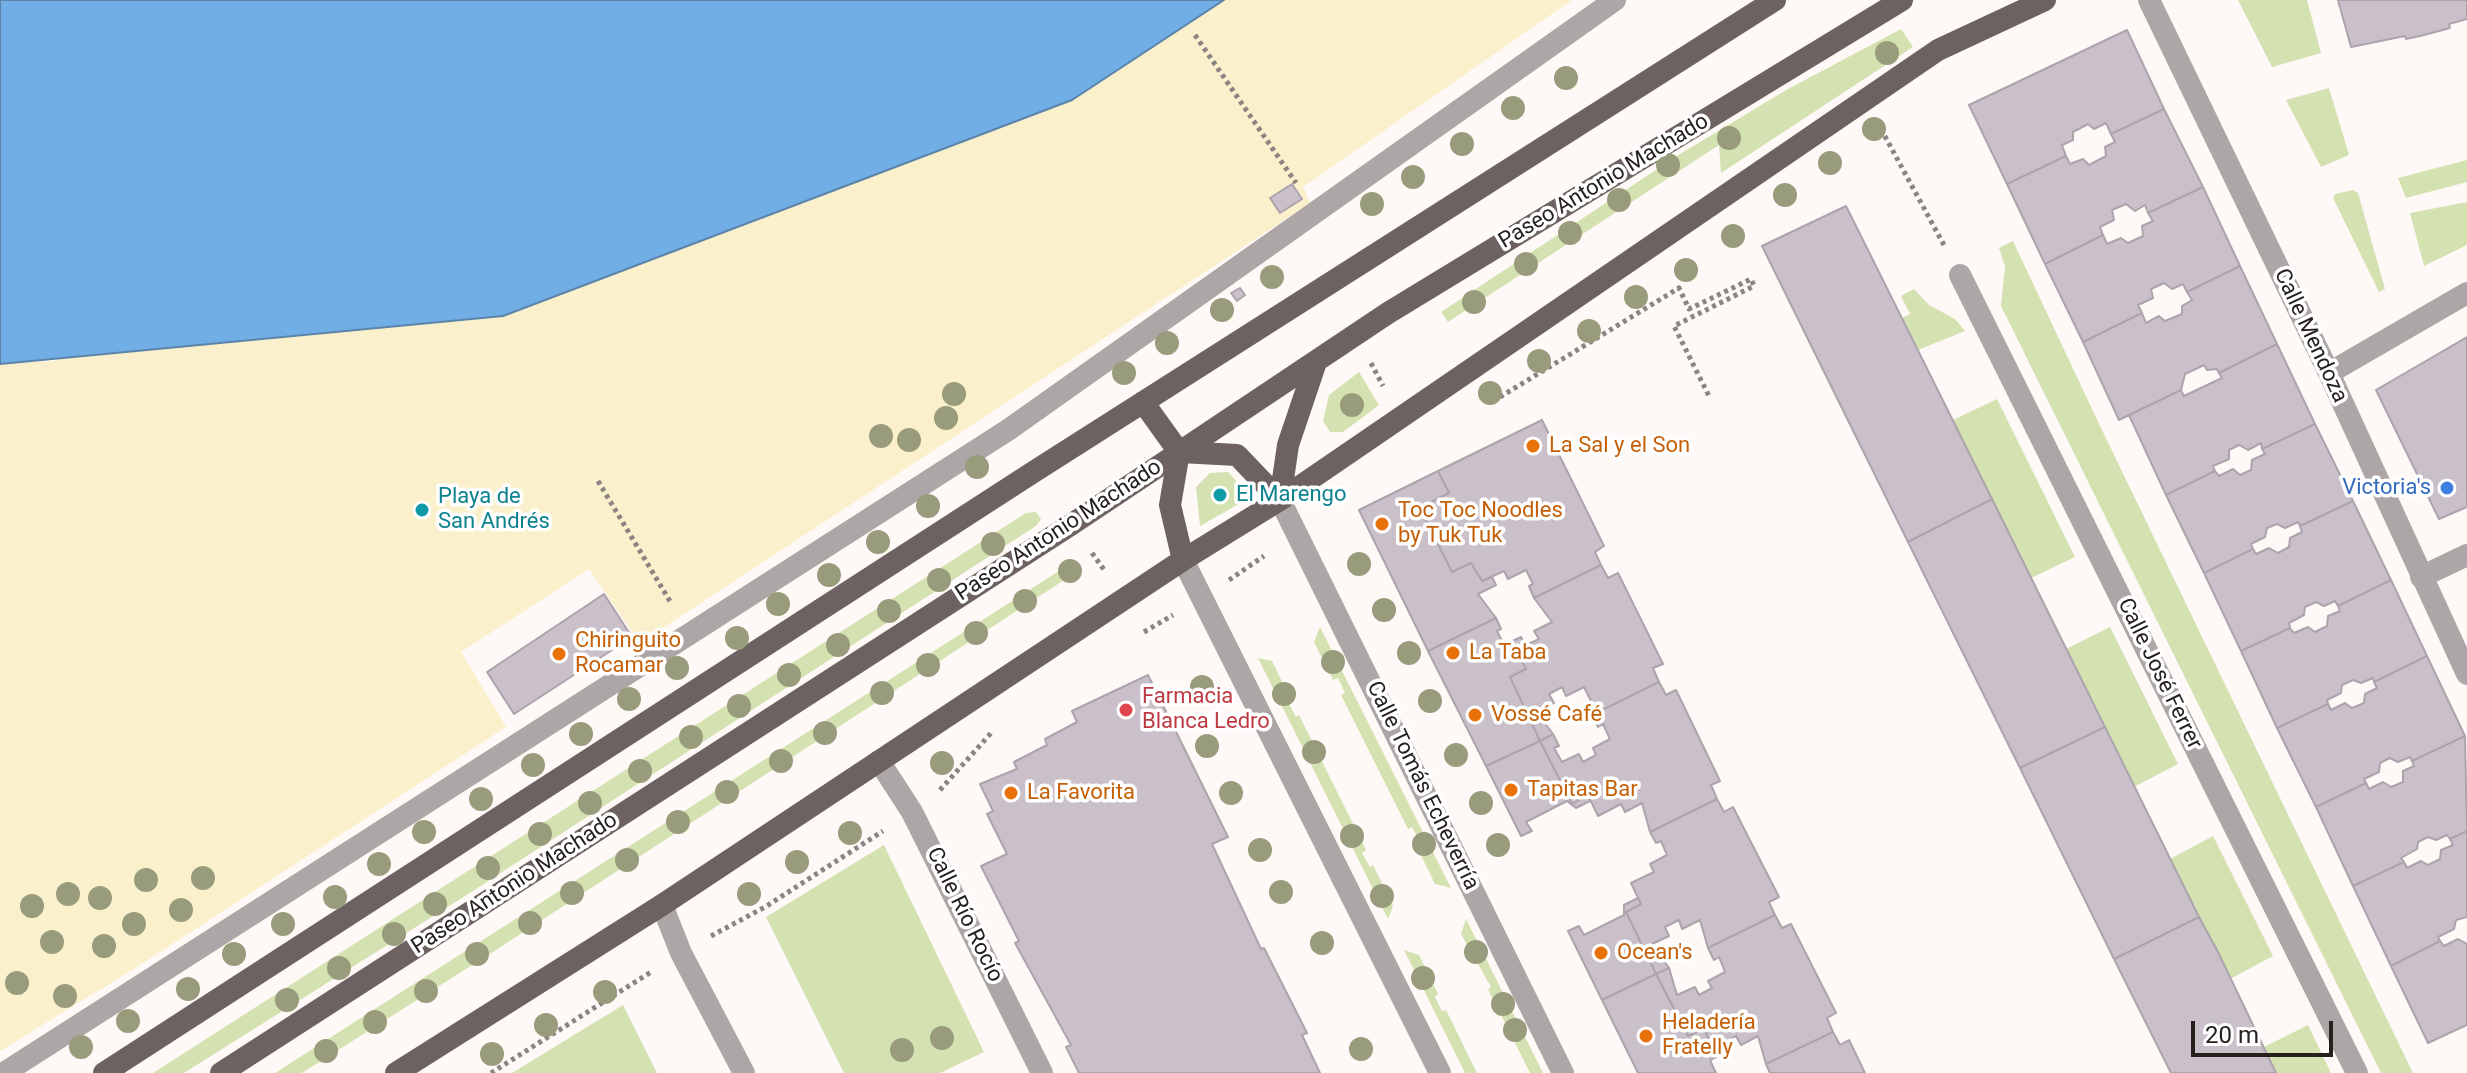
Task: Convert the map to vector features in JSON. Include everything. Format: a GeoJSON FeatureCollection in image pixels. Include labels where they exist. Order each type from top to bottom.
{"type":"FeatureCollection","features":[{"type":"Feature","properties":{"kind":"main road"},"geometry":{"type":"LineString","coordinates":[[104,1073],[1143,402],[1775,0]]}},
{"type":"Feature","properties":{"kind":"main road","name":"Paseo Antonio Machado"},"geometry":{"type":"LineString","coordinates":[[221,1073],[1179,452],[1388,313],[1902,0]]}},
{"type":"Feature","properties":{"kind":"main road"},"geometry":{"type":"LineString","coordinates":[[396,1073],[662,905],[1183,560],[1280,500],[1938,50],[2045,0]]}},
{"type":"Feature","properties":{"kind":"main road"},"geometry":{"type":"LineString","coordinates":[[1280,500],[1288,445],[1316,362]]}},
{"type":"Feature","properties":{"kind":"main road"},"geometry":{"type":"LineString","coordinates":[[1143,402],[1179,452],[1170,505],[1183,560]]}},
{"type":"Feature","properties":{"kind":"main road"},"geometry":{"type":"LineString","coordinates":[[1179,452],[1237,455],[1280,500]]}},
{"type":"Feature","properties":{"kind":"street"},"geometry":{"type":"LineString","coordinates":[[4,1073],[1008,430],[1615,0]]}},
{"type":"Feature","properties":{"kind":"street","name":"Calle Mendoza"},"geometry":{"type":"LineString","coordinates":[[2149,0],[2329,373],[2467,674]]}},
{"type":"Feature","properties":{"kind":"street","name":"Calle José Ferrer"},"geometry":{"type":"LineString","coordinates":[[1960,275],[2357,1073]]}},
{"type":"Feature","properties":{"kind":"street"},"geometry":{"type":"LineString","coordinates":[[2329,373],[2467,293]]}},
{"type":"Feature","properties":{"kind":"street","name":"Calle Tomás Echeverría"},"geometry":{"type":"LineString","coordinates":[[1280,500],[1563,1073]]}},
{"type":"Feature","properties":{"kind":"street"},"geometry":{"type":"LineString","coordinates":[[2421,577],[2467,555]]}},
{"type":"Feature","properties":{"kind":"street"},"geometry":{"type":"LineString","coordinates":[[1183,560],[1440,1073]]}},
{"type":"Feature","properties":{"kind":"street","name":"Calle Río Rocío"},"geometry":{"type":"LineString","coordinates":[[879,761],[912,812],[1042,1073]]}},
{"type":"Feature","properties":{"kind":"street"},"geometry":{"type":"LineString","coordinates":[[662,905],[681,953],[744,1073]]}},
{"type":"Feature","properties":{"kind":"path"},"geometry":{"type":"LineString","coordinates":[[1195,35],[1297,185],[1307,179],[1323,206]]}},
{"type":"Feature","properties":{"kind":"path"},"geometry":{"type":"LineString","coordinates":[[1892,150],[1960,275]]}},
{"type":"Feature","properties":{"kind":"path"},"geometry":{"type":"LineString","coordinates":[[1495,400],[1679,288],[1689,309],[1751,279],[1754,286],[1674,326],[1710,398]]}},
{"type":"Feature","properties":{"kind":"path"},"geometry":{"type":"LineString","coordinates":[[598,481],[674,609]]}},
{"type":"Feature","properties":{"kind":"green space"},"geometry":{"type":"Polygon","coordinates":[[[2238,0],[2307,0],[2321,53],[2272,67],[2238,0]]]}},
{"type":"Feature","properties":{"kind":"green space"},"geometry":{"type":"Polygon","coordinates":[[[1901,29],[1913,47],[1721,173],[1719,145],[1448,322],[1441,312],[1680,154],[1788,89],[1901,29]]]}},
{"type":"Feature","properties":{"kind":"green space"},"geometry":{"type":"Polygon","coordinates":[[[2329,88],[2349,155],[2321,167],[2286,100],[2329,88]]]}},
{"type":"Feature","properties":{"kind":"green space"},"geometry":{"type":"Polygon","coordinates":[[[2467,160],[2467,182],[2406,198],[2398,178],[2467,160]]]}},
{"type":"Feature","properties":{"kind":"green space"},"geometry":{"type":"Polygon","coordinates":[[[2353,190],[2358,193],[2385,289],[2379,292],[2333,198],[2335,194],[2353,190]]]}},
{"type":"Feature","properties":{"kind":"green space"},"geometry":{"type":"Polygon","coordinates":[[[2467,202],[2467,245],[2424,266],[2410,213],[2467,202]]]}},
{"type":"Feature","properties":{"kind":"green space"},"geometry":{"type":"Polygon","coordinates":[[[2013,241],[2413,1073],[2381,1073],[2001,306],[2005,266],[1999,248],[2013,241]]]}},
{"type":"Feature","properties":{"kind":"green space"},"geometry":{"type":"Polygon","coordinates":[[[1914,289],[1929,305],[1955,319],[1965,331],[1918,350],[1902,318],[1910,314],[1901,296],[1914,289]]]}},
{"type":"Feature","properties":{"kind":"green space"},"geometry":{"type":"Polygon","coordinates":[[[1359,372],[1379,405],[1343,432],[1330,432],[1323,421],[1329,395],[1359,372]]]}},
{"type":"Feature","properties":{"kind":"green space"},"geometry":{"type":"Polygon","coordinates":[[[1997,399],[2075,557],[2031,578],[1953,420],[1997,399]]]}},
{"type":"Feature","properties":{"kind":"green space"},"geometry":{"type":"Polygon","coordinates":[[[1228,472],[1251,497],[1200,526],[1196,487],[1210,473],[1228,472]]]}},
{"type":"Feature","properties":{"kind":"green space"},"geometry":{"type":"Polygon","coordinates":[[[1036,512],[1041,519],[1036,526],[462,898],[184,1073],[153,1073],[1026,513],[1036,512]]]}},
{"type":"Feature","properties":{"kind":"green space"},"geometry":{"type":"Polygon","coordinates":[[[1073,562],[1078,571],[499,948],[302,1073],[275,1073],[1073,562]]]}},
{"type":"Feature","properties":{"kind":"green space"},"geometry":{"type":"Polygon","coordinates":[[[1320,627],[1451,888],[1435,884],[1416,845],[1420,842],[1412,827],[1408,829],[1341,695],[1345,693],[1338,678],[1333,680],[1314,642],[1320,627]]]}},
{"type":"Feature","properties":{"kind":"green space"},"geometry":{"type":"Polygon","coordinates":[[[2110,627],[2178,764],[2134,787],[2066,649],[2110,627]]]}},
{"type":"Feature","properties":{"kind":"green space"},"geometry":{"type":"Polygon","coordinates":[[[1258,658],[1272,661],[1291,700],[1288,702],[1296,717],[1299,715],[1366,850],[1362,853],[1370,867],[1373,865],[1393,906],[1388,919],[1258,658]]]}},
{"type":"Feature","properties":{"kind":"green space"},"geometry":{"type":"Polygon","coordinates":[[[2213,836],[2273,956],[2230,979],[2170,859],[2213,836]]]}},
{"type":"Feature","properties":{"kind":"green space"},"geometry":{"type":"Polygon","coordinates":[[[884,845],[984,1052],[940,1073],[844,1073],[766,917],[884,845]]]}},
{"type":"Feature","properties":{"kind":"green space"},"geometry":{"type":"Polygon","coordinates":[[[1466,919],[1543,1073],[1530,1073],[1488,989],[1491,987],[1461,934],[1466,919]]]}},
{"type":"Feature","properties":{"kind":"green space"},"geometry":{"type":"Polygon","coordinates":[[[1404,950],[1419,955],[1438,994],[1435,997],[1442,1011],[1446,1010],[1477,1073],[1465,1073],[1404,950]]]}},
{"type":"Feature","properties":{"kind":"green space"},"geometry":{"type":"Polygon","coordinates":[[[623,1005],[657,1073],[512,1073],[623,1005]]]}},
{"type":"Feature","properties":{"kind":"green space"},"geometry":{"type":"Polygon","coordinates":[[[2308,1025],[2331,1073],[2276,1073],[2264,1047],[2308,1025]]]}},
{"type":"Feature","properties":{"kind":"sand","name":"Playa de San Andrés"},"geometry":{"type":"Polygon","coordinates":[[[1224,0],[1572,0],[1303,187],[1310,203],[640,643],[589,569],[461,652],[506,727],[137,967],[0,1051],[0,364],[54,361],[1072,100],[1224,0]]]}},
{"type":"Feature","properties":{"kind":"water"},"geometry":{"type":"Polygon","coordinates":[[[0,0],[1224,0],[1072,100],[503,316],[0,364],[0,0]]]}},
{"type":"Feature","properties":{"kind":"building"},"geometry":{"type":"Polygon","coordinates":[[[2338,0],[2467,0],[2467,19],[2449,24],[2450,28],[2420,36],[2351,47],[2338,0]]]}},
{"type":"Feature","properties":{"kind":"building"},"geometry":{"type":"Polygon","coordinates":[[[2127,30],[2164,109],[2111,134],[2106,123],[2094,129],[2088,124],[2073,132],[2073,140],[2062,145],[2066,156],[2007,184],[1969,105],[2127,30]]]}},
{"type":"Feature","properties":{"kind":"building"},"geometry":{"type":"Polygon","coordinates":[[[2164,109],[2203,187],[2148,213],[2145,205],[2135,211],[2126,204],[2112,210],[2114,220],[2100,227],[2103,235],[2045,264],[2007,184],[2066,156],[2070,164],[2083,159],[2089,165],[2106,156],[2105,147],[2115,142],[2111,134],[2164,109]]]}},
{"type":"Feature","properties":{"kind":"building"},"geometry":{"type":"Polygon","coordinates":[[[1292,184],[1302,199],[1280,213],[1270,198],[1292,184]]]}},
{"type":"Feature","properties":{"kind":"building"},"geometry":{"type":"Polygon","coordinates":[[[2203,187],[2240,266],[2187,292],[2183,284],[2172,289],[2164,283],[2151,289],[2153,298],[2138,305],[2142,313],[2083,342],[2045,264],[2103,235],[2107,244],[2121,238],[2128,243],[2143,236],[2142,226],[2153,221],[2148,213],[2203,187]]]}},
{"type":"Feature","properties":{"kind":"building"},"geometry":{"type":"Polygon","coordinates":[[[1846,206],[1992,499],[1908,542],[1762,246],[1846,206]]]}},
{"type":"Feature","properties":{"kind":"building"},"geometry":{"type":"Polygon","coordinates":[[[2240,266],[2277,344],[2219,373],[2217,369],[2207,370],[2204,365],[2185,374],[2181,390],[2119,420],[2083,342],[2142,313],[2146,323],[2159,316],[2165,321],[2182,314],[2182,306],[2192,300],[2187,292],[2240,266]]]}},
{"type":"Feature","properties":{"kind":"building"},"geometry":{"type":"Polygon","coordinates":[[[1240,288],[1245,295],[1237,301],[1231,293],[1240,288]]]}},
{"type":"Feature","properties":{"kind":"building"},"geometry":{"type":"Polygon","coordinates":[[[2467,337],[2467,507],[2439,519],[2376,390],[2467,337]]]}},
{"type":"Feature","properties":{"kind":"building"},"geometry":{"type":"Polygon","coordinates":[[[2277,344],[2315,424],[2262,449],[2261,443],[2248,450],[2239,445],[2229,450],[2229,459],[2213,466],[2215,471],[2166,495],[2129,415],[2181,390],[2184,396],[2222,378],[2219,373],[2277,344]]]}},
{"type":"Feature","properties":{"kind":"building"},"geometry":{"type":"Polygon","coordinates":[[[1542,420],[1604,546],[1595,552],[1601,565],[1534,598],[1529,586],[1533,584],[1526,570],[1508,579],[1504,571],[1482,581],[1471,563],[1452,572],[1420,508],[1449,493],[1438,471],[1542,420]]]}},
{"type":"Feature","properties":{"kind":"building"},"geometry":{"type":"Polygon","coordinates":[[[2315,424],[2353,501],[2300,526],[2298,522],[2285,528],[2277,524],[2267,528],[2265,537],[2251,544],[2253,549],[2204,573],[2166,495],[2215,471],[2219,476],[2233,469],[2240,475],[2251,470],[2252,460],[2265,454],[2262,449],[2315,424]]]}},
{"type":"Feature","properties":{"kind":"building"},"geometry":{"type":"Polygon","coordinates":[[[1438,471],[1449,493],[1420,508],[1452,572],[1471,563],[1482,581],[1492,577],[1496,585],[1478,594],[1496,618],[1428,651],[1359,510],[1438,471]]]}},
{"type":"Feature","properties":{"kind":"building"},"geometry":{"type":"Polygon","coordinates":[[[1992,499],[2105,727],[2020,768],[1908,542],[1992,499]]]}},
{"type":"Feature","properties":{"kind":"building"},"geometry":{"type":"Polygon","coordinates":[[[2353,501],[2391,580],[2338,606],[2335,601],[2324,606],[2316,602],[2305,607],[2304,615],[2289,623],[2290,628],[2241,651],[2204,573],[2253,549],[2256,554],[2269,548],[2278,553],[2289,547],[2290,538],[2302,532],[2300,526],[2353,501]]]}},
{"type":"Feature","properties":{"kind":"building"},"geometry":{"type":"Polygon","coordinates":[[[1601,565],[1608,578],[1618,573],[1663,664],[1653,668],[1659,682],[1592,715],[1587,703],[1591,701],[1584,687],[1566,696],[1562,687],[1549,694],[1554,703],[1536,711],[1553,734],[1540,741],[1510,677],[1526,669],[1516,650],[1539,639],[1534,631],[1552,622],[1534,598],[1601,565]]]}},
{"type":"Feature","properties":{"kind":"building"},"geometry":{"type":"Polygon","coordinates":[[[2391,580],[2427,656],[2374,682],[2373,678],[2361,683],[2353,680],[2342,685],[2341,693],[2327,700],[2328,704],[2277,728],[2241,651],[2290,628],[2294,633],[2308,627],[2315,632],[2327,626],[2328,616],[2340,611],[2338,606],[2391,580]]]}},
{"type":"Feature","properties":{"kind":"building","name":"Chiringuito Rocamar"},"geometry":{"type":"Polygon","coordinates":[[[604,594],[632,637],[514,714],[487,672],[604,594]]]}},
{"type":"Feature","properties":{"kind":"building"},"geometry":{"type":"Polygon","coordinates":[[[1496,618],[1501,629],[1497,631],[1504,645],[1521,637],[1525,645],[1516,650],[1526,669],[1510,677],[1540,741],[1486,766],[1428,651],[1496,618]]]}},
{"type":"Feature","properties":{"kind":"building"},"geometry":{"type":"Polygon","coordinates":[[[2427,656],[2465,736],[2412,761],[2410,757],[2398,762],[2390,758],[2380,763],[2379,772],[2364,779],[2366,783],[2316,807],[2277,728],[2328,704],[2331,710],[2345,703],[2352,708],[2364,703],[2365,694],[2377,688],[2374,682],[2427,656]]]}},
{"type":"Feature","properties":{"kind":"building"},"geometry":{"type":"Polygon","coordinates":[[[1148,675],[1228,837],[1212,844],[1261,949],[1264,948],[1307,1033],[1302,1035],[1320,1073],[1079,1073],[1066,1047],[1071,1045],[1015,943],[1019,941],[981,866],[1007,854],[987,814],[993,811],[980,784],[1017,769],[1014,762],[1047,745],[1045,739],[1077,722],[1072,711],[1148,675]]]}},
{"type":"Feature","properties":{"kind":"building"},"geometry":{"type":"Polygon","coordinates":[[[1659,682],[1666,695],[1676,690],[1720,781],[1711,785],[1717,799],[1650,832],[1642,803],[1625,812],[1621,804],[1598,816],[1588,795],[1572,804],[1540,741],[1553,734],[1559,746],[1554,748],[1562,762],[1579,754],[1583,762],[1596,755],[1593,748],[1610,739],[1603,724],[1598,727],[1592,715],[1659,682]]]}},
{"type":"Feature","properties":{"kind":"building"},"geometry":{"type":"Polygon","coordinates":[[[2105,727],[2199,917],[2114,959],[2020,768],[2105,727]]]}},
{"type":"Feature","properties":{"kind":"building"},"geometry":{"type":"Polygon","coordinates":[[[2465,736],[2467,831],[2450,839],[2447,835],[2436,840],[2428,837],[2418,842],[2417,849],[2401,858],[2404,862],[2353,886],[2316,807],[2366,783],[2369,789],[2383,782],[2391,787],[2403,782],[2403,771],[2414,766],[2412,761],[2465,736]]]}},
{"type":"Feature","properties":{"kind":"building"},"geometry":{"type":"Polygon","coordinates":[[[1540,741],[1572,804],[1588,795],[1590,801],[1576,808],[1567,801],[1526,822],[1532,831],[1521,836],[1486,766],[1540,741]]]}},
{"type":"Feature","properties":{"kind":"building"},"geometry":{"type":"Polygon","coordinates":[[[1717,799],[1724,812],[1733,807],[1779,897],[1769,902],[1775,915],[1708,948],[1700,920],[1682,929],[1679,920],[1665,927],[1669,936],[1652,944],[1669,968],[1656,974],[1626,912],[1641,904],[1631,883],[1654,872],[1650,864],[1667,855],[1661,841],[1656,843],[1650,832],[1717,799]]]}},
{"type":"Feature","properties":{"kind":"building"},"geometry":{"type":"Polygon","coordinates":[[[2467,831],[2467,917],[2456,920],[2454,929],[2438,937],[2440,941],[2391,966],[2353,886],[2404,862],[2407,868],[2421,861],[2428,865],[2440,859],[2441,850],[2453,845],[2450,839],[2467,831]]]}},
{"type":"Feature","properties":{"kind":"building"},"geometry":{"type":"Polygon","coordinates":[[[1638,898],[1641,904],[1626,912],[1656,974],[1602,1000],[1568,931],[1579,926],[1584,935],[1624,915],[1624,905],[1638,898]]]}},
{"type":"Feature","properties":{"kind":"building"},"geometry":{"type":"Polygon","coordinates":[[[1775,915],[1782,928],[1791,924],[1836,1013],[1827,1018],[1833,1032],[1766,1064],[1758,1036],[1741,1045],[1736,1036],[1713,1049],[1704,1029],[1688,1036],[1656,974],[1669,968],[1677,995],[1695,987],[1699,995],[1712,988],[1708,981],[1725,972],[1719,957],[1714,960],[1708,948],[1775,915]]]}},
{"type":"Feature","properties":{"kind":"building"},"geometry":{"type":"Polygon","coordinates":[[[2199,917],[2276,1073],[2171,1073],[2114,959],[2199,917]]]}},
{"type":"Feature","properties":{"kind":"building"},"geometry":{"type":"Polygon","coordinates":[[[2458,939],[2467,944],[2467,1025],[2428,1043],[2391,966],[2440,941],[2444,946],[2458,939]]]}},
{"type":"Feature","properties":{"kind":"building"},"geometry":{"type":"Polygon","coordinates":[[[1656,974],[1688,1036],[1704,1029],[1713,1049],[1722,1044],[1727,1052],[1710,1060],[1716,1073],[1638,1073],[1602,1000],[1656,974]]]}},
{"type":"Feature","properties":{"kind":"building"},"geometry":{"type":"Polygon","coordinates":[[[1833,1032],[1840,1045],[1849,1040],[1865,1073],[1770,1073],[1766,1064],[1833,1032]]]}},
{"type":"Feature","properties":{"kind":"place","name":"La Sal y el Son"},"geometry":{"type":"Point","coordinates":[1533,446]}},
{"type":"Feature","properties":{"kind":"place","name":"Victoria's"},"geometry":{"type":"Point","coordinates":[2447,488]}},
{"type":"Feature","properties":{"kind":"place","name":"El Marengo"},"geometry":{"type":"Point","coordinates":[1220,495]}},
{"type":"Feature","properties":{"kind":"place","name":"Playa de San Andrés"},"geometry":{"type":"Point","coordinates":[422,510]}},
{"type":"Feature","properties":{"kind":"place","name":"Toc Toc Noodles by Tuk Tuk"},"geometry":{"type":"Point","coordinates":[1382,524]}},
{"type":"Feature","properties":{"kind":"place","name":"La Taba"},"geometry":{"type":"Point","coordinates":[1453,653]}},
{"type":"Feature","properties":{"kind":"place","name":"Chiringuito Rocamar"},"geometry":{"type":"Point","coordinates":[559,654]}},
{"type":"Feature","properties":{"kind":"place","name":"Farmacia Blanca Ledro"},"geometry":{"type":"Point","coordinates":[1126,710]}},
{"type":"Feature","properties":{"kind":"place","name":"Vossé Café"},"geometry":{"type":"Point","coordinates":[1475,715]}},
{"type":"Feature","properties":{"kind":"place","name":"Tapitas Bar"},"geometry":{"type":"Point","coordinates":[1511,790]}},
{"type":"Feature","properties":{"kind":"place","name":"La Favorita"},"geometry":{"type":"Point","coordinates":[1011,793]}},
{"type":"Feature","properties":{"kind":"place","name":"Ocean's"},"geometry":{"type":"Point","coordinates":[1601,953]}},
{"type":"Feature","properties":{"kind":"place","name":"Heladería Fratelly"},"geometry":{"type":"Point","coordinates":[1646,1036]}}]}
